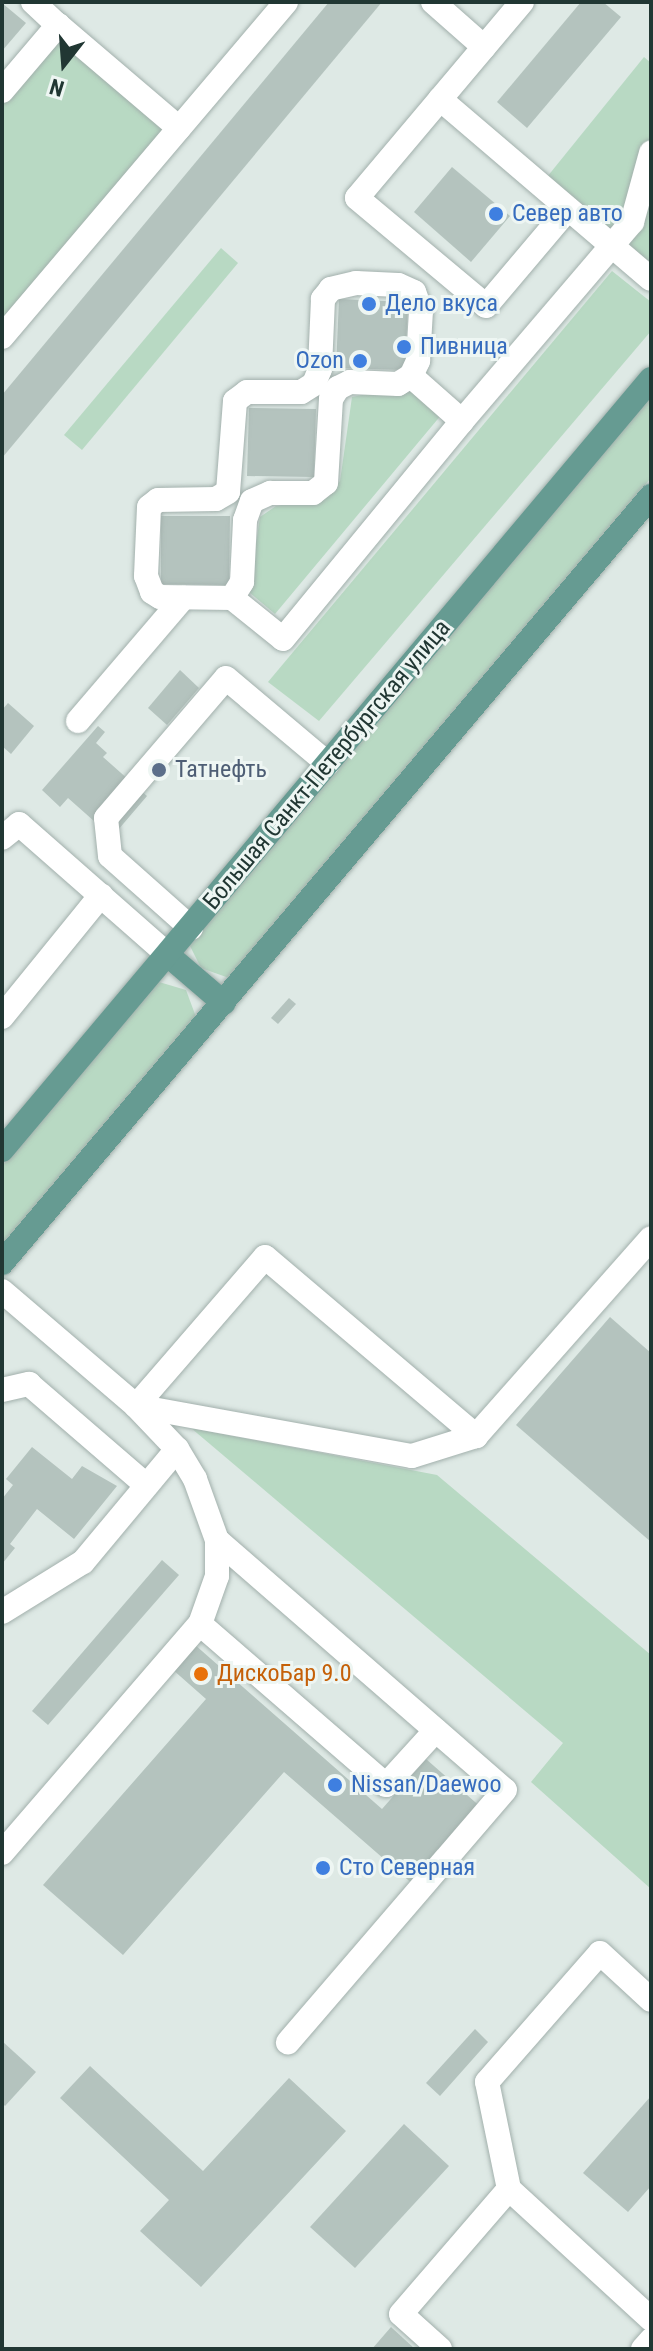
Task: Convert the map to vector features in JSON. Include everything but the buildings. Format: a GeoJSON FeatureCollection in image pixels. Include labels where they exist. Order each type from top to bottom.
{"type":"FeatureCollection","features":[{"type":"Feature","properties":{"kind":"main road","name":"Большая Санкт-Петербургская улица"},"geometry":{"type":"LineString","coordinates":[[2,1150],[169,956],[651,379]]}},
{"type":"Feature","properties":{"kind":"main road"},"geometry":{"type":"LineString","coordinates":[[2,1263],[651,496]]}},
{"type":"Feature","properties":{"kind":"main road"},"geometry":{"type":"LineString","coordinates":[[169,956],[224,1003]]}},
{"type":"Feature","properties":{"kind":"lane"},"geometry":{"type":"LineString","coordinates":[[33,2],[179,128]]}},
{"type":"Feature","properties":{"kind":"lane"},"geometry":{"type":"LineString","coordinates":[[2,337],[286,2]]}},
{"type":"Feature","properties":{"kind":"lane"},"geometry":{"type":"LineString","coordinates":[[433,2],[484,47]]}},
{"type":"Feature","properties":{"kind":"lane"},"geometry":{"type":"LineString","coordinates":[[522,2],[357,198],[486,306],[568,209]]}},
{"type":"Feature","properties":{"kind":"lane"},"geometry":{"type":"LineString","coordinates":[[2,91],[58,25]]}},
{"type":"Feature","properties":{"kind":"lane"},"geometry":{"type":"LineString","coordinates":[[440,99],[651,279]]}},
{"type":"Feature","properties":{"kind":"lane"},"geometry":{"type":"LineString","coordinates":[[232,598],[242,582],[245,520],[252,501],[270,493],[313,493],[326,483],[334,392],[350,382],[398,384],[411,376],[418,361],[421,311],[414,292],[398,285],[356,283],[331,289],[323,299],[320,369],[314,384],[301,392],[247,392],[235,401],[228,492],[216,499],[161,500],[149,507],[149,587],[160,597],[232,598],[283,639],[462,421],[632,222],[651,153]]}},
{"type":"Feature","properties":{"kind":"lane"},"geometry":{"type":"LineString","coordinates":[[411,376],[462,421]]}},
{"type":"Feature","properties":{"kind":"lane"},"geometry":{"type":"LineString","coordinates":[[78,721],[183,598]]}},
{"type":"Feature","properties":{"kind":"lane"},"geometry":{"type":"LineString","coordinates":[[191,928],[110,856],[106,818],[226,678],[328,764]]}},
{"type":"Feature","properties":{"kind":"lane"},"geometry":{"type":"LineString","coordinates":[[2,838],[19,824],[169,956]]}},
{"type":"Feature","properties":{"kind":"lane"},"geometry":{"type":"LineString","coordinates":[[2,1017],[101,895]]}},
{"type":"Feature","properties":{"kind":"lane"},"geometry":{"type":"LineString","coordinates":[[136,1406],[412,1456],[476,1436],[651,1238]]}},
{"type":"Feature","properties":{"kind":"lane"},"geometry":{"type":"LineString","coordinates":[[136,1406],[265,1257],[476,1436]]}},
{"type":"Feature","properties":{"kind":"lane"},"geometry":{"type":"LineString","coordinates":[[2,1291],[136,1406],[177,1449],[195,1479],[217,1540],[217,1576],[200,1624],[2,1853]]}},
{"type":"Feature","properties":{"kind":"lane"},"geometry":{"type":"LineString","coordinates":[[2,1390],[29,1384],[146,1485]]}},
{"type":"Feature","properties":{"kind":"lane"},"geometry":{"type":"LineString","coordinates":[[2,1612],[83,1562],[177,1449]]}},
{"type":"Feature","properties":{"kind":"lane"},"geometry":{"type":"LineString","coordinates":[[217,1540],[505,1790],[288,2042]]}},
{"type":"Feature","properties":{"kind":"lane"},"geometry":{"type":"LineString","coordinates":[[200,1624],[386,1785],[436,1730]]}},
{"type":"Feature","properties":{"kind":"lane"},"geometry":{"type":"LineString","coordinates":[[651,2000],[600,1953],[487,2082],[509,2189],[651,2319]]}},
{"type":"Feature","properties":{"kind":"lane"},"geometry":{"type":"LineString","coordinates":[[440,2349],[401,2314],[509,2189]]}},
{"type":"Feature","properties":{"kind":"lane"},"geometry":{"type":"LineString","coordinates":[[643,2349],[651,2340]]}},
{"type":"Feature","properties":{"kind":"green space"},"geometry":{"type":"Polygon","coordinates":[[[58,29],[172,127],[2,327],[2,95],[58,29]]]}},
{"type":"Feature","properties":{"kind":"green space"},"geometry":{"type":"Polygon","coordinates":[[[644,57],[651,63],[651,263],[547,177],[644,57]]]}},
{"type":"Feature","properties":{"kind":"green space"},"geometry":{"type":"Polygon","coordinates":[[[221,248],[238,263],[82,450],[64,435],[221,248]]]}},
{"type":"Feature","properties":{"kind":"green space"},"geometry":{"type":"Polygon","coordinates":[[[612,271],[651,302],[651,331],[319,721],[268,682],[612,271]]]}},
{"type":"Feature","properties":{"kind":"green space"},"geometry":{"type":"Polygon","coordinates":[[[395,388],[414,391],[442,414],[275,614],[249,592],[260,517],[276,506],[328,497],[340,481],[352,397],[395,388]]]}},
{"type":"Feature","properties":{"kind":"green space"},"geometry":{"type":"Polygon","coordinates":[[[651,393],[651,478],[229,978],[201,968],[188,942],[651,393]]]}},
{"type":"Feature","properties":{"kind":"green space"},"geometry":{"type":"Polygon","coordinates":[[[159,982],[186,990],[196,1017],[2,1246],[2,1166],[159,982]]]}},
{"type":"Feature","properties":{"kind":"green space"},"geometry":{"type":"Polygon","coordinates":[[[191,1428],[437,1475],[651,1655],[651,1889],[531,1782],[563,1743],[191,1428]]]}},
{"type":"Feature","properties":{"kind":"place","name":"Север авто"},"geometry":{"type":"Point","coordinates":[496,214]}},
{"type":"Feature","properties":{"kind":"place","name":"Дело вкуса"},"geometry":{"type":"Point","coordinates":[369,304]}},
{"type":"Feature","properties":{"kind":"place","name":"Пивница"},"geometry":{"type":"Point","coordinates":[404,347]}},
{"type":"Feature","properties":{"kind":"place","name":"Ozon"},"geometry":{"type":"Point","coordinates":[360,361]}},
{"type":"Feature","properties":{"kind":"place","name":"Татнефть"},"geometry":{"type":"Point","coordinates":[159,770]}},
{"type":"Feature","properties":{"kind":"place","name":"ДискоБар 9.0"},"geometry":{"type":"Point","coordinates":[201,1674]}},
{"type":"Feature","properties":{"kind":"place","name":"Nissan/Daewoo"},"geometry":{"type":"Point","coordinates":[335,1785]}},
{"type":"Feature","properties":{"kind":"place","name":"Сто Северная"},"geometry":{"type":"Point","coordinates":[323,1868]}}]}
